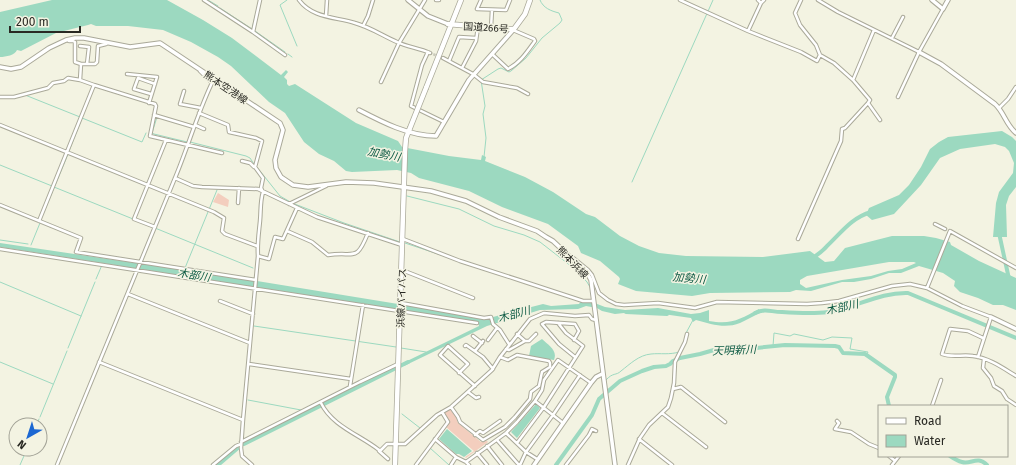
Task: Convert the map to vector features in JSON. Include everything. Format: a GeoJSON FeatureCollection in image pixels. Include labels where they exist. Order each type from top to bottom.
{"type":"FeatureCollection","features":[{"type":"Feature","properties":{"kind":"highway","name":"浜線バイパス"},"geometry":{"type":"LineString","coordinates":[[450,24],[458,0]]}},
{"type":"Feature","properties":{"kind":"highway","name":"浜線バイパス"},"geometry":{"type":"LineString","coordinates":[[395,465],[405,151],[409,129],[424,88],[461,0]]}},
{"type":"Feature","properties":{"kind":"highway","name":"国道266号"},"geometry":{"type":"LineString","coordinates":[[450,24],[514,30],[525,14],[530,0]]}},
{"type":"Feature","properties":{"kind":"main road"},"geometry":{"type":"LineString","coordinates":[[408,0],[428,16],[450,24]]}},
{"type":"Feature","properties":{"kind":"main road"},"geometry":{"type":"LineString","coordinates":[[932,0],[943,9],[948,0]]}},
{"type":"Feature","properties":{"kind":"main road"},"geometry":{"type":"LineString","coordinates":[[359,110],[378,120],[436,136],[473,74],[514,30]]}},
{"type":"Feature","properties":{"kind":"main road","name":"熊本空港線"},"geometry":{"type":"LineString","coordinates":[[0,67],[11,69],[21,67],[41,53],[66,40],[75,38],[84,38],[130,47],[160,43],[282,125],[282,132],[275,164],[281,177],[287,181],[299,187],[354,182],[404,186]]}},
{"type":"Feature","properties":{"kind":"main road"},"geometry":{"type":"LineString","coordinates":[[919,52],[941,64],[999,108],[1010,128],[1016,133]]}},
{"type":"Feature","properties":{"kind":"main road","name":"熊本浜線"},"geometry":{"type":"LineString","coordinates":[[404,186],[466,200],[499,217],[537,232],[553,242],[587,273],[591,280],[597,320],[602,374],[615,465]]}},
{"type":"Feature","properties":{"kind":"main road"},"geometry":{"type":"LineString","coordinates":[[991,317],[1016,329]]}},
{"type":"Feature","properties":{"kind":"main road"},"geometry":{"type":"LineString","coordinates":[[534,465],[591,383],[596,377],[602,374]]}},
{"type":"Feature","properties":{"kind":"street"},"geometry":{"type":"LineString","coordinates":[[204,0],[285,55]]}},
{"type":"Feature","properties":{"kind":"street"},"geometry":{"type":"LineString","coordinates":[[253,32],[260,0]]}},
{"type":"Feature","properties":{"kind":"street"},"geometry":{"type":"LineString","coordinates":[[299,0],[308,9],[320,15],[356,23],[399,43],[429,52],[422,66],[411,106],[444,122]]}},
{"type":"Feature","properties":{"kind":"street"},"geometry":{"type":"LineString","coordinates":[[326,0],[326,16]]}},
{"type":"Feature","properties":{"kind":"street"},"geometry":{"type":"LineString","coordinates":[[363,26],[373,0]]}},
{"type":"Feature","properties":{"kind":"street"},"geometry":{"type":"LineString","coordinates":[[381,82],[399,43],[425,0]]}},
{"type":"Feature","properties":{"kind":"street"},"geometry":{"type":"LineString","coordinates":[[481,0],[477,9],[492,10],[506,10],[510,0]]}},
{"type":"Feature","properties":{"kind":"street"},"geometry":{"type":"LineString","coordinates":[[680,0],[748,31],[801,52],[817,61],[820,55]]}},
{"type":"Feature","properties":{"kind":"street"},"geometry":{"type":"LineString","coordinates":[[758,0],[761,3]]}},
{"type":"Feature","properties":{"kind":"street"},"geometry":{"type":"LineString","coordinates":[[748,31],[761,3],[764,0]]}},
{"type":"Feature","properties":{"kind":"street"},"geometry":{"type":"LineString","coordinates":[[798,239],[841,141],[842,129],[845,128],[870,100],[854,80],[834,63],[820,55],[816,45],[800,25],[795,13],[801,0]]}},
{"type":"Feature","properties":{"kind":"street"},"geometry":{"type":"LineString","coordinates":[[818,0],[919,52]]}},
{"type":"Feature","properties":{"kind":"street"},"geometry":{"type":"LineString","coordinates":[[898,97],[919,52],[943,9]]}},
{"type":"Feature","properties":{"kind":"street"},"geometry":{"type":"LineString","coordinates":[[491,28],[492,10]]}},
{"type":"Feature","properties":{"kind":"street"},"geometry":{"type":"LineString","coordinates":[[892,38],[903,17]]}},
{"type":"Feature","properties":{"kind":"street"},"geometry":{"type":"LineString","coordinates":[[462,68],[476,38],[478,27]]}},
{"type":"Feature","properties":{"kind":"street"},"geometry":{"type":"LineString","coordinates":[[492,54],[508,69],[525,55],[535,41],[534,39],[514,30]]}},
{"type":"Feature","properties":{"kind":"street"},"geometry":{"type":"LineString","coordinates":[[854,80],[874,30]]}},
{"type":"Feature","properties":{"kind":"street"},"geometry":{"type":"LineString","coordinates":[[449,61],[459,37],[476,38]]}},
{"type":"Feature","properties":{"kind":"street"},"geometry":{"type":"LineString","coordinates":[[66,40],[75,42],[75,62],[81,64],[96,63],[98,46],[107,43]]}},
{"type":"Feature","properties":{"kind":"street"},"geometry":{"type":"LineString","coordinates":[[80,46],[89,47],[88,64]]}},
{"type":"Feature","properties":{"kind":"street"},"geometry":{"type":"LineString","coordinates":[[443,58],[473,74],[483,82],[517,88],[528,94]]}},
{"type":"Feature","properties":{"kind":"street"},"geometry":{"type":"LineString","coordinates":[[80,80],[81,64]]}},
{"type":"Feature","properties":{"kind":"street"},"geometry":{"type":"LineString","coordinates":[[57,465],[128,294],[212,83],[198,70],[198,68]]}},
{"type":"Feature","properties":{"kind":"street"},"geometry":{"type":"LineString","coordinates":[[127,74],[157,77],[149,103]]}},
{"type":"Feature","properties":{"kind":"street"},"geometry":{"type":"LineString","coordinates":[[0,96],[14,98],[48,88],[54,83],[64,81],[68,78],[80,80],[156,105],[150,135],[166,140],[189,143],[222,153]]}},
{"type":"Feature","properties":{"kind":"street"},"geometry":{"type":"LineString","coordinates":[[151,94],[134,89],[138,78],[155,84]]}},
{"type":"Feature","properties":{"kind":"street"},"geometry":{"type":"LineString","coordinates":[[39,221],[94,85]]}},
{"type":"Feature","properties":{"kind":"street"},"geometry":{"type":"LineString","coordinates":[[999,108],[1008,99],[1016,87]]}},
{"type":"Feature","properties":{"kind":"street"},"geometry":{"type":"LineString","coordinates":[[184,91],[180,104],[201,108]]}},
{"type":"Feature","properties":{"kind":"street"},"geometry":{"type":"LineString","coordinates":[[868,103],[880,120]]}},
{"type":"Feature","properties":{"kind":"street"},"geometry":{"type":"LineString","coordinates":[[199,113],[228,125],[229,132],[262,140],[255,165]]}},
{"type":"Feature","properties":{"kind":"street"},"geometry":{"type":"LineString","coordinates":[[154,115],[204,129]]}},
{"type":"Feature","properties":{"kind":"street"},"geometry":{"type":"LineString","coordinates":[[0,125],[209,210],[224,218],[222,231],[225,234],[257,246]]}},
{"type":"Feature","properties":{"kind":"street"},"geometry":{"type":"LineString","coordinates":[[155,227],[134,219],[166,140]]}},
{"type":"Feature","properties":{"kind":"street"},"geometry":{"type":"LineString","coordinates":[[242,161],[250,162],[255,165],[263,178],[261,188],[263,192],[260,203],[257,246],[258,256],[241,443],[242,456],[252,465]]}},
{"type":"Feature","properties":{"kind":"street"},"geometry":{"type":"LineString","coordinates":[[175,178],[193,186],[255,189],[316,216],[403,245]]}},
{"type":"Feature","properties":{"kind":"street"},"geometry":{"type":"LineString","coordinates":[[288,204],[326,185]]}},
{"type":"Feature","properties":{"kind":"street"},"geometry":{"type":"LineString","coordinates":[[238,204],[239,188]]}},
{"type":"Feature","properties":{"kind":"street"},"geometry":{"type":"LineString","coordinates":[[0,205],[81,238],[76,252],[256,280]]}},
{"type":"Feature","properties":{"kind":"street"},"geometry":{"type":"LineString","coordinates":[[258,256],[269,259],[275,237],[283,239],[297,208]]}},
{"type":"Feature","properties":{"kind":"street"},"geometry":{"type":"LineString","coordinates":[[935,224],[945,229]]}},
{"type":"Feature","properties":{"kind":"street"},"geometry":{"type":"LineString","coordinates":[[287,231],[312,242],[328,255],[352,255],[359,252],[368,233]]}},
{"type":"Feature","properties":{"kind":"street"},"geometry":{"type":"LineString","coordinates":[[928,287],[950,231],[1016,268]]}},
{"type":"Feature","properties":{"kind":"street"},"geometry":{"type":"LineString","coordinates":[[403,239],[460,261],[512,278],[583,301],[594,301]]}},
{"type":"Feature","properties":{"kind":"street"},"geometry":{"type":"LineString","coordinates":[[0,249],[138,269],[477,323]]}},
{"type":"Feature","properties":{"kind":"street"},"geometry":{"type":"LineString","coordinates":[[566,253],[588,270],[592,275],[599,293],[616,304],[624,305],[658,303],[695,308],[717,302],[807,304],[839,301],[899,284],[914,284],[928,287],[962,306],[991,317],[978,357]]}},
{"type":"Feature","properties":{"kind":"street"},"geometry":{"type":"LineString","coordinates":[[402,270],[473,298]]}},
{"type":"Feature","properties":{"kind":"street"},"geometry":{"type":"LineString","coordinates":[[128,294],[250,343]]}},
{"type":"Feature","properties":{"kind":"street"},"geometry":{"type":"LineString","coordinates":[[220,301],[253,314]]}},
{"type":"Feature","properties":{"kind":"street"},"geometry":{"type":"LineString","coordinates":[[401,303],[484,318],[491,317],[493,324],[500,330],[509,344]]}},
{"type":"Feature","properties":{"kind":"street"},"geometry":{"type":"LineString","coordinates":[[350,387],[363,305]]}},
{"type":"Feature","properties":{"kind":"street"},"geometry":{"type":"LineString","coordinates":[[379,450],[387,444],[405,444],[442,412],[451,407],[493,369],[509,344],[530,319],[544,313],[575,316],[589,315],[592,319],[597,320]]}},
{"type":"Feature","properties":{"kind":"street"},"geometry":{"type":"LineString","coordinates":[[574,340],[579,331],[575,324],[546,322],[542,324],[559,344],[576,357]]}},
{"type":"Feature","properties":{"kind":"street"},"geometry":{"type":"LineString","coordinates":[[517,443],[544,408],[583,346],[566,333],[558,323]]}},
{"type":"Feature","properties":{"kind":"street"},"geometry":{"type":"LineString","coordinates":[[488,340],[498,328]]}},
{"type":"Feature","properties":{"kind":"street"},"geometry":{"type":"LineString","coordinates":[[983,338],[968,331],[950,329],[942,354],[948,356],[978,357],[998,365],[1016,376]]}},
{"type":"Feature","properties":{"kind":"street"},"geometry":{"type":"LineString","coordinates":[[517,334],[525,341]]}},
{"type":"Feature","properties":{"kind":"street"},"geometry":{"type":"LineString","coordinates":[[506,349],[509,350],[525,341],[529,341],[536,334]]}},
{"type":"Feature","properties":{"kind":"street"},"geometry":{"type":"LineString","coordinates":[[628,465],[639,439],[649,425],[668,407],[673,389],[676,358],[682,349],[687,334]]}},
{"type":"Feature","properties":{"kind":"street"},"geometry":{"type":"LineString","coordinates":[[473,336],[482,342],[475,351]]}},
{"type":"Feature","properties":{"kind":"street"},"geometry":{"type":"LineString","coordinates":[[463,342],[465,346],[483,357],[493,369]]}},
{"type":"Feature","properties":{"kind":"street"},"geometry":{"type":"LineString","coordinates":[[459,373],[468,364],[448,346],[440,355],[459,373],[475,386]]}},
{"type":"Feature","properties":{"kind":"street"},"geometry":{"type":"LineString","coordinates":[[451,407],[460,422],[480,439],[486,439],[515,417],[530,399],[531,392],[539,386],[542,372],[548,368],[550,363],[549,361],[517,355],[508,360],[500,357]]}},
{"type":"Feature","properties":{"kind":"street"},"geometry":{"type":"LineString","coordinates":[[984,359],[982,366],[991,378],[994,386],[1002,390],[1007,399],[1016,405]]}},
{"type":"Feature","properties":{"kind":"street"},"geometry":{"type":"LineString","coordinates":[[466,462],[506,433],[535,401],[542,390],[544,380],[558,360],[591,383]]}},
{"type":"Feature","properties":{"kind":"street"},"geometry":{"type":"LineString","coordinates":[[99,362],[243,420]]}},
{"type":"Feature","properties":{"kind":"street"},"geometry":{"type":"LineString","coordinates":[[249,364],[351,378]]}},
{"type":"Feature","properties":{"kind":"street"},"geometry":{"type":"LineString","coordinates":[[213,465],[241,443],[350,387],[399,366]]}},
{"type":"Feature","properties":{"kind":"street"},"geometry":{"type":"LineString","coordinates":[[497,440],[520,465],[526,452],[580,375]]}},
{"type":"Feature","properties":{"kind":"street"},"geometry":{"type":"LineString","coordinates":[[932,405],[941,380]]}},
{"type":"Feature","properties":{"kind":"street"},"geometry":{"type":"LineString","coordinates":[[673,389],[681,387],[725,422]]}},
{"type":"Feature","properties":{"kind":"street"},"geometry":{"type":"LineString","coordinates":[[468,392],[476,398],[480,397]]}},
{"type":"Feature","properties":{"kind":"street"},"geometry":{"type":"LineString","coordinates":[[535,401],[563,423]]}},
{"type":"Feature","properties":{"kind":"street"},"geometry":{"type":"LineString","coordinates":[[321,403],[324,408],[347,430],[367,441],[388,459]]}},
{"type":"Feature","properties":{"kind":"street"},"geometry":{"type":"LineString","coordinates":[[416,465],[448,422],[442,412]]}},
{"type":"Feature","properties":{"kind":"street"},"geometry":{"type":"LineString","coordinates":[[662,413],[706,447]]}},
{"type":"Feature","properties":{"kind":"street"},"geometry":{"type":"LineString","coordinates":[[476,435],[500,421]]}},
{"type":"Feature","properties":{"kind":"street"},"geometry":{"type":"LineString","coordinates":[[837,422],[839,423],[835,429],[850,432],[869,444],[878,448]]}},
{"type":"Feature","properties":{"kind":"street"},"geometry":{"type":"LineString","coordinates":[[566,465],[592,429],[596,431]]}},
{"type":"Feature","properties":{"kind":"street"},"geometry":{"type":"LineString","coordinates":[[506,433],[526,452],[537,459]]}},
{"type":"Feature","properties":{"kind":"street"},"geometry":{"type":"LineString","coordinates":[[435,439],[456,457],[469,465]]}},
{"type":"Feature","properties":{"kind":"street"},"geometry":{"type":"LineString","coordinates":[[639,439],[672,465]]}},
{"type":"Feature","properties":{"kind":"street"},"geometry":{"type":"LineString","coordinates":[[487,446],[502,465]]}},
{"type":"Feature","properties":{"kind":"street"},"geometry":{"type":"LineString","coordinates":[[477,453],[487,465]]}},
{"type":"Feature","properties":{"kind":"street"},"geometry":{"type":"LineString","coordinates":[[451,465],[456,457]]}},
{"type":"Feature","properties":{"kind":"street"},"geometry":{"type":"LineString","coordinates":[[890,457],[894,460]]}},
{"type":"Feature","properties":{"kind":"street"},"geometry":{"type":"LineString","coordinates":[[892,465],[894,460],[898,457]]}},
{"type":"Feature","properties":{"kind":"shaded area"},"geometry":{"type":"Polygon","coordinates":[[[218,193],[229,200],[228,207],[213,202],[218,193]]]}},
{"type":"Feature","properties":{"kind":"shaded area"},"geometry":{"type":"Polygon","coordinates":[[[450,409],[456,417],[458,423],[481,442],[488,442],[466,458],[465,457],[474,451],[446,427],[450,422],[444,412],[450,409]]]}},
{"type":"Feature","properties":{"kind":"water"},"geometry":{"type":"Polygon","coordinates":[[[52,0],[167,0],[232,38],[281,75],[286,70],[288,72],[284,77],[289,86],[295,84],[356,123],[398,141],[402,147],[449,156],[481,160],[482,155],[486,157],[485,161],[525,177],[553,192],[586,214],[595,217],[620,236],[639,246],[659,253],[686,256],[763,257],[810,251],[825,262],[834,261],[845,248],[892,236],[924,236],[936,238],[950,242],[951,245],[979,261],[1016,278],[1016,310],[1003,305],[993,305],[960,292],[954,286],[955,281],[943,273],[919,266],[901,273],[889,273],[871,279],[854,282],[842,282],[811,291],[796,290],[790,292],[710,293],[692,296],[636,291],[618,284],[620,279],[619,277],[600,261],[581,253],[578,246],[548,224],[502,207],[469,191],[419,178],[411,173],[397,170],[346,171],[334,161],[319,154],[304,142],[285,113],[269,102],[231,66],[191,42],[163,30],[128,26],[96,26],[91,24],[56,33],[21,51],[17,50],[10,55],[0,57],[0,12],[52,0]],[[889,262],[807,276],[800,280],[800,284],[806,288],[842,280],[871,276],[902,269],[916,263],[889,262]]]}},
{"type":"Feature","properties":{"kind":"water"},"geometry":{"type":"Polygon","coordinates":[[[1002,131],[1016,141],[1016,187],[1009,196],[1006,205],[1007,237],[993,237],[996,203],[999,192],[1013,173],[1014,163],[1009,151],[1005,147],[995,144],[960,149],[940,158],[921,185],[894,214],[872,220],[866,215],[869,208],[899,195],[909,185],[921,167],[930,149],[939,142],[948,137],[1002,131]]]}},
{"type":"Feature","properties":{"kind":"water"},"geometry":{"type":"Polygon","coordinates":[[[0,243],[257,281],[484,318],[543,304],[551,306],[579,304],[581,301],[592,302],[605,307],[625,310],[658,308],[691,314],[709,310],[709,321],[717,322],[730,322],[759,309],[760,313],[740,323],[723,326],[696,320],[693,322],[691,318],[642,311],[615,314],[586,306],[578,309],[540,310],[487,326],[404,366],[403,363],[479,326],[478,322],[0,247],[0,243]]]}},
{"type":"Feature","properties":{"kind":"water"},"geometry":{"type":"Polygon","coordinates":[[[542,339],[554,351],[554,360],[529,356],[531,346],[542,339]]]}},
{"type":"Feature","properties":{"kind":"water"},"geometry":{"type":"Polygon","coordinates":[[[536,404],[540,408],[517,438],[511,432],[536,404]]]}},
{"type":"Feature","properties":{"kind":"water"},"geometry":{"type":"Polygon","coordinates":[[[447,429],[472,451],[464,457],[456,454],[439,439],[447,429]]]}},
{"type":"Feature","properties":{"kind":"waterway"},"geometry":{"type":"LineString","coordinates":[[208,0],[218,6]]}},
{"type":"Feature","properties":{"kind":"waterway"},"geometry":{"type":"LineString","coordinates":[[220,8],[252,29],[259,0]]}},
{"type":"Feature","properties":{"kind":"waterway"},"geometry":{"type":"LineString","coordinates":[[287,0],[280,5],[297,46]]}},
{"type":"Feature","properties":{"kind":"waterway"},"geometry":{"type":"LineString","coordinates":[[484,157],[486,138],[483,114],[485,106],[481,80],[501,68],[509,72],[511,71],[526,58],[542,38],[560,23],[562,20],[559,13],[548,9],[540,0]]}},
{"type":"Feature","properties":{"kind":"waterway"},"geometry":{"type":"LineString","coordinates":[[632,182],[713,0]]}},
{"type":"Feature","properties":{"kind":"waterway"},"geometry":{"type":"LineString","coordinates":[[255,31],[285,52]]}},
{"type":"Feature","properties":{"kind":"waterway"},"geometry":{"type":"LineString","coordinates":[[288,54],[292,57]]}},
{"type":"Feature","properties":{"kind":"waterway"},"geometry":{"type":"LineString","coordinates":[[25,95],[80,117]]}},
{"type":"Feature","properties":{"kind":"waterway"},"geometry":{"type":"LineString","coordinates":[[157,117],[152,133],[187,142]]}},
{"type":"Feature","properties":{"kind":"waterway"},"geometry":{"type":"LineString","coordinates":[[69,151],[82,118],[142,142],[146,133]]}},
{"type":"Feature","properties":{"kind":"waterway"},"geometry":{"type":"LineString","coordinates":[[190,142],[246,156],[250,158],[254,164]]}},
{"type":"Feature","properties":{"kind":"waterway"},"geometry":{"type":"LineString","coordinates":[[44,212],[68,154]]}},
{"type":"Feature","properties":{"kind":"waterway"},"geometry":{"type":"LineString","coordinates":[[0,165],[52,186]]}},
{"type":"Feature","properties":{"kind":"waterway"},"geometry":{"type":"LineString","coordinates":[[256,166],[280,196],[292,203],[400,242]]}},
{"type":"Feature","properties":{"kind":"waterway"},"geometry":{"type":"LineString","coordinates":[[54,187],[133,219]]}},
{"type":"Feature","properties":{"kind":"waterway"},"geometry":{"type":"LineString","coordinates":[[185,268],[217,190]]}},
{"type":"Feature","properties":{"kind":"waterway"},"geometry":{"type":"LineString","coordinates":[[407,196],[459,209],[494,226],[524,235],[540,242],[576,270],[590,287]]}},
{"type":"Feature","properties":{"kind":"waterway","name":"加勢川"},"geometry":{"type":"LineString","coordinates":[[813,258],[852,222],[871,212]]}},
{"type":"Feature","properties":{"kind":"waterway"},"geometry":{"type":"LineString","coordinates":[[31,245],[40,223]]}},
{"type":"Feature","properties":{"kind":"waterway"},"geometry":{"type":"LineString","coordinates":[[155,228],[253,268]]}},
{"type":"Feature","properties":{"kind":"waterway","name":"加勢川"},"geometry":{"type":"LineString","coordinates":[[999,233],[1009,279]]}},
{"type":"Feature","properties":{"kind":"waterway"},"geometry":{"type":"LineString","coordinates":[[0,240],[28,244]]}},
{"type":"Feature","properties":{"kind":"waterway"},"geometry":{"type":"LineString","coordinates":[[405,243],[561,295]]}},
{"type":"Feature","properties":{"kind":"waterway"},"geometry":{"type":"LineString","coordinates":[[96,279],[102,265]]}},
{"type":"Feature","properties":{"kind":"waterway"},"geometry":{"type":"LineString","coordinates":[[0,282],[81,316]]}},
{"type":"Feature","properties":{"kind":"waterway"},"geometry":{"type":"LineString","coordinates":[[68,348],[95,282]]}},
{"type":"Feature","properties":{"kind":"waterway","name":"木部川"},"geometry":{"type":"LineString","coordinates":[[755,313],[766,310],[805,313],[828,312],[887,295],[908,293],[1016,338]]}},
{"type":"Feature","properties":{"kind":"waterway","name":"木部川"},"geometry":{"type":"LineString","coordinates":[[626,312],[667,314]]}},
{"type":"Feature","properties":{"kind":"waterway"},"geometry":{"type":"LineString","coordinates":[[686,333],[693,320]]}},
{"type":"Feature","properties":{"kind":"waterway"},"geometry":{"type":"LineString","coordinates":[[254,326],[396,347]]}},
{"type":"Feature","properties":{"kind":"waterway"},"geometry":{"type":"LineString","coordinates":[[773,346],[774,333],[790,336],[794,334],[823,340],[832,337],[852,338],[850,349],[868,352],[866,356]]}},
{"type":"Feature","properties":{"kind":"waterway","name":"天明新川"},"geometry":{"type":"LineString","coordinates":[[556,465],[592,415],[599,399],[620,381],[654,367],[666,366],[680,358],[721,348],[739,351],[785,345],[835,346],[839,347],[843,353],[865,354],[895,375],[887,397],[889,405]]}},
{"type":"Feature","properties":{"kind":"waterway"},"geometry":{"type":"LineString","coordinates":[[401,348],[426,352]]}},
{"type":"Feature","properties":{"kind":"waterway"},"geometry":{"type":"LineString","coordinates":[[40,417],[67,351]]}},
{"type":"Feature","properties":{"kind":"waterway"},"geometry":{"type":"LineString","coordinates":[[606,380],[643,356],[679,352]]}},
{"type":"Feature","properties":{"kind":"waterway"},"geometry":{"type":"LineString","coordinates":[[0,362],[53,384]]}},
{"type":"Feature","properties":{"kind":"waterway"},"geometry":{"type":"LineString","coordinates":[[244,444],[408,362]]}},
{"type":"Feature","properties":{"kind":"waterway"},"geometry":{"type":"LineString","coordinates":[[248,400],[301,410]]}},
{"type":"Feature","properties":{"kind":"waterway"},"geometry":{"type":"LineString","coordinates":[[304,411],[310,412]]}},
{"type":"Feature","properties":{"kind":"waterway"},"geometry":{"type":"LineString","coordinates":[[402,414],[420,428]]}},
{"type":"Feature","properties":{"kind":"waterway"},"geometry":{"type":"LineString","coordinates":[[218,465],[239,447]]}},
{"type":"Feature","properties":{"kind":"waterway"},"geometry":{"type":"LineString","coordinates":[[430,448],[449,465]]}},
{"type":"Feature","properties":{"kind":"waterway"},"geometry":{"type":"LineString","coordinates":[[20,465],[24,457]]}},
{"type":"Feature","properties":{"kind":"waterway","name":"天明新川"},"geometry":{"type":"LineString","coordinates":[[952,457],[965,463],[977,460],[987,465]]}},
{"type":"Feature","properties":{"kind":"tunnel"},"geometry":{"type":"LineString","coordinates":[[430,53],[443,58]]}}]}
